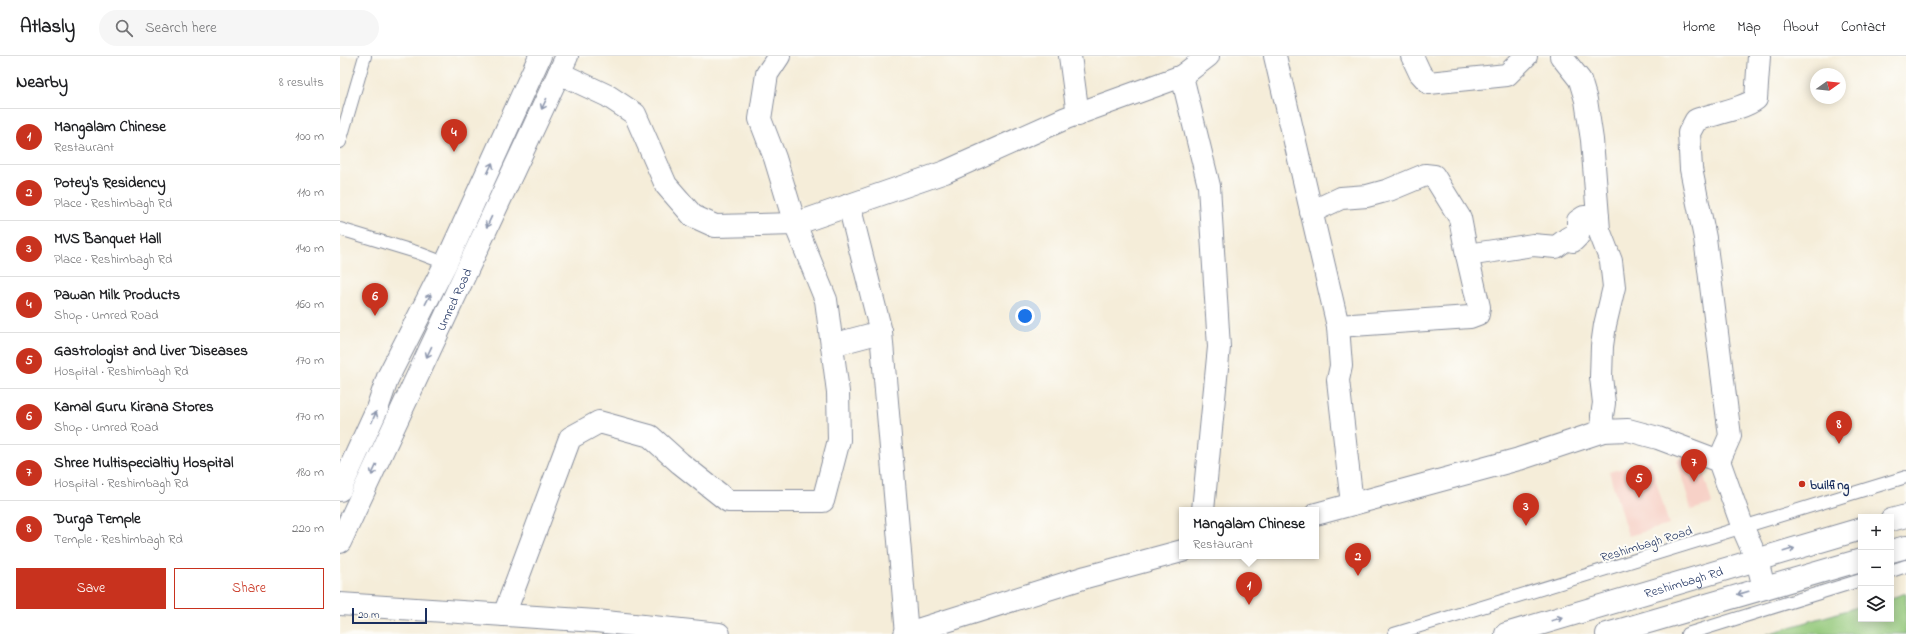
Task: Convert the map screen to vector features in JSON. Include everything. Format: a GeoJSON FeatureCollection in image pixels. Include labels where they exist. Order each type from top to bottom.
{"type":"FeatureCollection","features":[{"type":"Feature","properties":{"kind":"street"},"geometry":{"type":"LineString","coordinates":[[340,490],[377,409],[388,377],[446,263],[540,56]]}},
{"type":"Feature","properties":{"kind":"street"},"geometry":{"type":"LineString","coordinates":[[504,615],[570,438],[599,422],[650,436],[680,463],[728,501],[823,501],[839,440],[838,392],[826,300],[794,224],[775,158],[760,119],[767,74],[779,56]]}},
{"type":"Feature","properties":{"kind":"street"},"geometry":{"type":"LineString","coordinates":[[1070,56],[1078,114]]}},
{"type":"Feature","properties":{"kind":"street"},"geometry":{"type":"LineString","coordinates":[[563,64],[636,114],[666,185],[693,216],[715,226],[794,224],[945,172],[1078,114],[1182,76],[1208,56]]}},
{"type":"Feature","properties":{"kind":"street"},"geometry":{"type":"LineString","coordinates":[[1275,56],[1338,326],[1341,366],[1338,380],[1352,504]]}},
{"type":"Feature","properties":{"kind":"street"},"geometry":{"type":"LineString","coordinates":[[1412,56],[1420,73],[1429,83],[1443,83],[1507,75],[1526,56]]}},
{"type":"Feature","properties":{"kind":"street"},"geometry":{"type":"LineString","coordinates":[[1561,56],[1580,80],[1586,100],[1592,140],[1599,230],[1611,261],[1614,287],[1602,346],[1601,377],[1604,403],[1602,416],[1603,431]]}},
{"type":"Feature","properties":{"kind":"street"},"geometry":{"type":"LineString","coordinates":[[1759,56],[1756,99],[1747,106],[1731,109],[1696,120],[1689,133],[1691,168],[1705,238],[1730,436],[1719,461],[1743,528],[1757,560],[1764,588]]}},
{"type":"Feature","properties":{"kind":"street","name":"Umred Road"},"geometry":{"type":"LineString","coordinates":[[340,542],[563,64]]}},
{"type":"Feature","properties":{"kind":"street"},"geometry":{"type":"LineString","coordinates":[[1182,76],[1209,186],[1219,347],[1203,507]]}},
{"type":"Feature","properties":{"kind":"street"},"geometry":{"type":"LineString","coordinates":[[1311,212],[1341,198],[1367,196],[1389,190],[1425,176],[1434,176],[1460,218],[1466,255],[1479,307],[1478,314],[1470,316],[1338,326]]}},
{"type":"Feature","properties":{"kind":"street"},"geometry":{"type":"LineString","coordinates":[[849,205],[881,332],[906,634],[1086,577],[1179,552]]}},
{"type":"Feature","properties":{"kind":"street"},"geometry":{"type":"LineString","coordinates":[[1466,255],[1533,245],[1556,247],[1568,238],[1572,241],[1578,236],[1578,221],[1584,217],[1598,216]]}},
{"type":"Feature","properties":{"kind":"street"},"geometry":{"type":"LineString","coordinates":[[832,345],[881,332]]}},
{"type":"Feature","properties":{"kind":"street"},"geometry":{"type":"LineString","coordinates":[[1319,513],[1518,459],[1603,431],[1628,430],[1658,438],[1719,461]]}},
{"type":"Feature","properties":{"kind":"street"},"geometry":{"type":"LineString","coordinates":[[1894,519],[1906,516]]}},
{"type":"Feature","properties":{"kind":"street","name":"Reshimbagh Rd"},"geometry":{"type":"LineString","coordinates":[[1506,634],[1858,530]]}},
{"type":"Feature","properties":{"kind":"street"},"geometry":{"type":"LineString","coordinates":[[1894,550],[1906,547]]}},
{"type":"Feature","properties":{"kind":"street"},"geometry":{"type":"LineString","coordinates":[[1607,634],[1858,561]]}},
{"type":"Feature","properties":{"kind":"street"},"geometry":{"type":"LineString","coordinates":[[340,604],[596,621],[719,634]]}},
{"type":"Feature","properties":{"kind":"lane"},"geometry":{"type":"LineString","coordinates":[[340,142],[365,56]]}},
{"type":"Feature","properties":{"kind":"lane"},"geometry":{"type":"LineString","coordinates":[[340,229],[416,252],[466,272]]}},
{"type":"Feature","properties":{"kind":"lane","name":"Reshimbagh Road"},"geometry":{"type":"LineString","coordinates":[[1394,634],[1906,477]]}},
{"type":"Feature","properties":{"kind":"lane"},"geometry":{"type":"LineString","coordinates":[[1894,570],[1906,566]]}},
{"type":"Feature","properties":{"kind":"lane"},"geometry":{"type":"LineString","coordinates":[[1687,634],[1858,581]]}},
{"type":"Feature","properties":{"kind":"shaded area"},"geometry":{"type":"Polygon","coordinates":[[[1698,453],[1712,504],[1691,510],[1677,459],[1698,453]]]}},
{"type":"Feature","properties":{"kind":"shaded area"},"geometry":{"type":"Polygon","coordinates":[[[1650,460],[1669,525],[1628,536],[1609,472],[1650,460]]]}},
{"type":"Feature","properties":{"kind":"green space"},"geometry":{"type":"Polygon","coordinates":[[[1906,593],[1906,634],[1767,634],[1858,607],[1858,622],[1894,622],[1894,597],[1906,593]]]}},
{"type":"Feature","properties":{"kind":"place","name":"Pawan Milk Products"},"geometry":{"type":"Point","coordinates":[454,152]}},
{"type":"Feature","properties":{"kind":"place","name":"Kamal Guru Kirana Stores"},"geometry":{"type":"Point","coordinates":[375,316]}},
{"type":"Feature","properties":{"kind":"place","name":"Durga Temple"},"geometry":{"type":"Point","coordinates":[1839,444]}},
{"type":"Feature","properties":{"kind":"place","name":"Shree Multispecialtiy Hospital"},"geometry":{"type":"Point","coordinates":[1694,482]}},
{"type":"Feature","properties":{"kind":"place","name":"builfing"},"geometry":{"type":"Point","coordinates":[1802,484]}},
{"type":"Feature","properties":{"kind":"place","name":"Gastrologist and Liver Diseases"},"geometry":{"type":"Point","coordinates":[1639,498]}},
{"type":"Feature","properties":{"kind":"place","name":"MVS Banquet Hall"},"geometry":{"type":"Point","coordinates":[1526,526]}},
{"type":"Feature","properties":{"kind":"place","name":"Potey's Residency"},"geometry":{"type":"Point","coordinates":[1358,576]}},
{"type":"Feature","properties":{"kind":"place","name":"Mangalam Chinese"},"geometry":{"type":"Point","coordinates":[1249,605]}}]}
